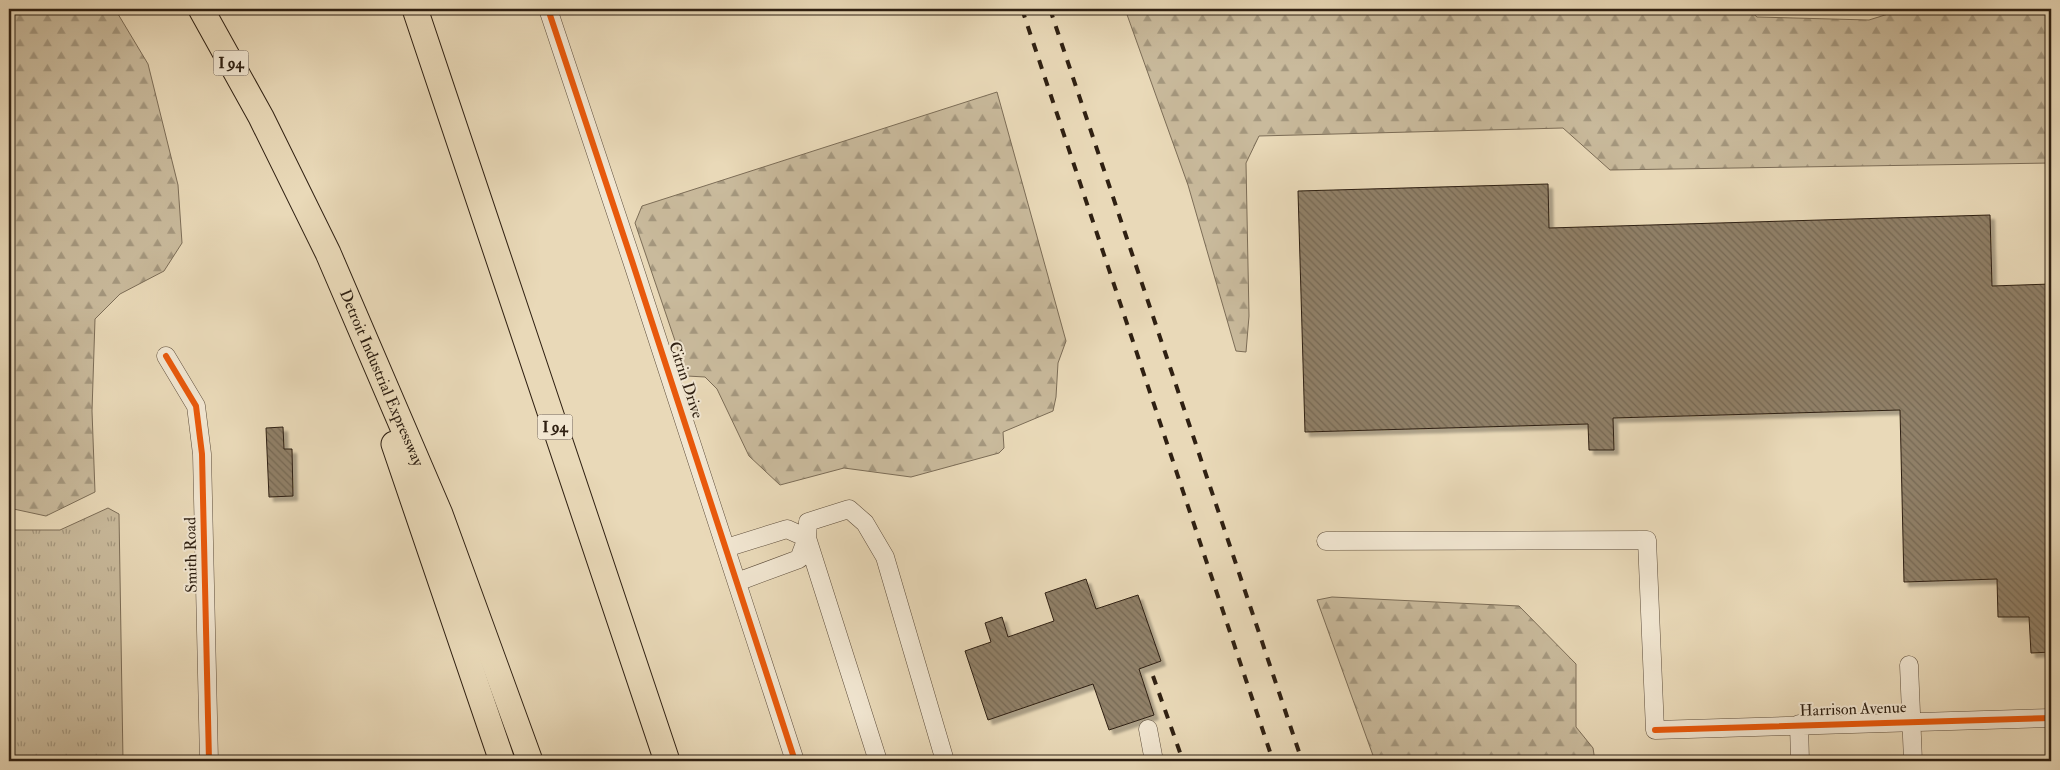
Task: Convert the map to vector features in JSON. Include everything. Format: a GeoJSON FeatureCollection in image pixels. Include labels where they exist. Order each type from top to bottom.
{"type":"FeatureCollection","features":[{"type":"Feature","properties":{"kind":"highway","name":"Detroit Industrial Expressway"},"geometry":{"type":"LineString","coordinates":[[202,9],[261,117],[328,253],[440,514],[530,761]]}},
{"type":"Feature","properties":{"kind":"highway","name":"I 94"},"geometry":{"type":"LineString","coordinates":[[415,9],[667,761]]}},
{"type":"Feature","properties":{"kind":"highway"},"geometry":{"type":"LineString","coordinates":[[328,253],[502,761]]}},
{"type":"Feature","properties":{"kind":"street","name":"Citrin Drive"},"geometry":{"type":"LineString","coordinates":[[548,9],[795,761]]}},
{"type":"Feature","properties":{"kind":"street","name":"Smith Road"},"geometry":{"type":"LineString","coordinates":[[166,356],[196,406],[202,454],[209,761]]}},
{"type":"Feature","properties":{"kind":"street"},"geometry":{"type":"LineString","coordinates":[[737,582],[799,559],[807,538],[808,522],[849,509],[865,523],[885,557],[945,761]]}},
{"type":"Feature","properties":{"kind":"street"},"geometry":{"type":"LineString","coordinates":[[726,548],[786,529],[807,538],[878,761]]}},
{"type":"Feature","properties":{"kind":"street","name":"Harrison Avenue"},"geometry":{"type":"LineString","coordinates":[[1326,542],[1647,540],[1655,730],[1799,724],[2051,718]]}},
{"type":"Feature","properties":{"kind":"street"},"geometry":{"type":"LineString","coordinates":[[1909,665],[1912,761]]}},
{"type":"Feature","properties":{"kind":"street"},"geometry":{"type":"LineString","coordinates":[[1799,724],[1800,761]]}},
{"type":"Feature","properties":{"kind":"street"},"geometry":{"type":"LineString","coordinates":[[1148,729],[1154,761]]}},
{"type":"Feature","properties":{"kind":"green space"},"geometry":{"type":"Polygon","coordinates":[[[9,9],[115,9],[148,64],[178,185],[182,243],[164,271],[120,294],[95,319],[92,411],[95,492],[46,516],[9,508],[9,9]]]}},
{"type":"Feature","properties":{"kind":"green space"},"geometry":{"type":"Polygon","coordinates":[[[1125,9],[1748,9],[1757,17],[1869,20],[1904,9],[2051,9],[2051,163],[1610,170],[1563,128],[1259,136],[1246,163],[1249,316],[1246,352],[1236,351],[1188,185],[1125,9]]]}},
{"type":"Feature","properties":{"kind":"green space"},"geometry":{"type":"Polygon","coordinates":[[[997,92],[1066,341],[1058,363],[1056,397],[1053,411],[1003,432],[1004,448],[999,453],[911,477],[844,468],[780,485],[749,456],[717,389],[705,377],[687,376],[635,223],[642,206],[997,92]]]}},
{"type":"Feature","properties":{"kind":"green space"},"geometry":{"type":"Polygon","coordinates":[[[108,508],[119,514],[123,761],[9,761],[9,530],[60,530],[108,508]]]}},
{"type":"Feature","properties":{"kind":"green space"},"geometry":{"type":"Polygon","coordinates":[[[1332,597],[1519,606],[1576,664],[1576,727],[1593,748],[1595,761],[1375,761],[1317,600],[1332,597]]]}},
{"type":"Feature","properties":{"kind":"building"},"geometry":{"type":"Polygon","coordinates":[[[1548,184],[1549,228],[1990,215],[1992,286],[2051,284],[2051,652],[2031,653],[2029,617],[1998,617],[1997,579],[1904,582],[1900,410],[1613,418],[1614,450],[1589,450],[1588,424],[1305,432],[1298,191],[1548,184]]]}},
{"type":"Feature","properties":{"kind":"building"},"geometry":{"type":"Polygon","coordinates":[[[283,427],[284,449],[292,449],[293,496],[269,497],[266,428],[283,427]]]}},
{"type":"Feature","properties":{"kind":"building"},"geometry":{"type":"Polygon","coordinates":[[[1086,579],[1096,609],[1138,595],[1161,661],[1139,669],[1154,715],[1109,730],[1093,684],[988,720],[965,651],[991,642],[985,623],[1002,617],[1008,637],[1054,621],[1045,593],[1086,579]]]}},
{"type":"Feature","properties":{"kind":"railway"},"geometry":{"type":"LineString","coordinates":[[1022,9],[1273,761]]}},
{"type":"Feature","properties":{"kind":"railway"},"geometry":{"type":"LineString","coordinates":[[1050,9],[1302,761]]}},
{"type":"Feature","properties":{"kind":"railway"},"geometry":{"type":"LineString","coordinates":[[1153,676],[1183,761]]}},
{"type":"Feature","properties":{"kind":"cycle path"},"geometry":{"type":"LineString","coordinates":[[548,9],[795,761]]}},
{"type":"Feature","properties":{"kind":"cycle path"},"geometry":{"type":"LineString","coordinates":[[166,356],[196,406],[202,454],[209,761]]}},
{"type":"Feature","properties":{"kind":"cycle path"},"geometry":{"type":"LineString","coordinates":[[1655,730],[2051,718]]}}]}
